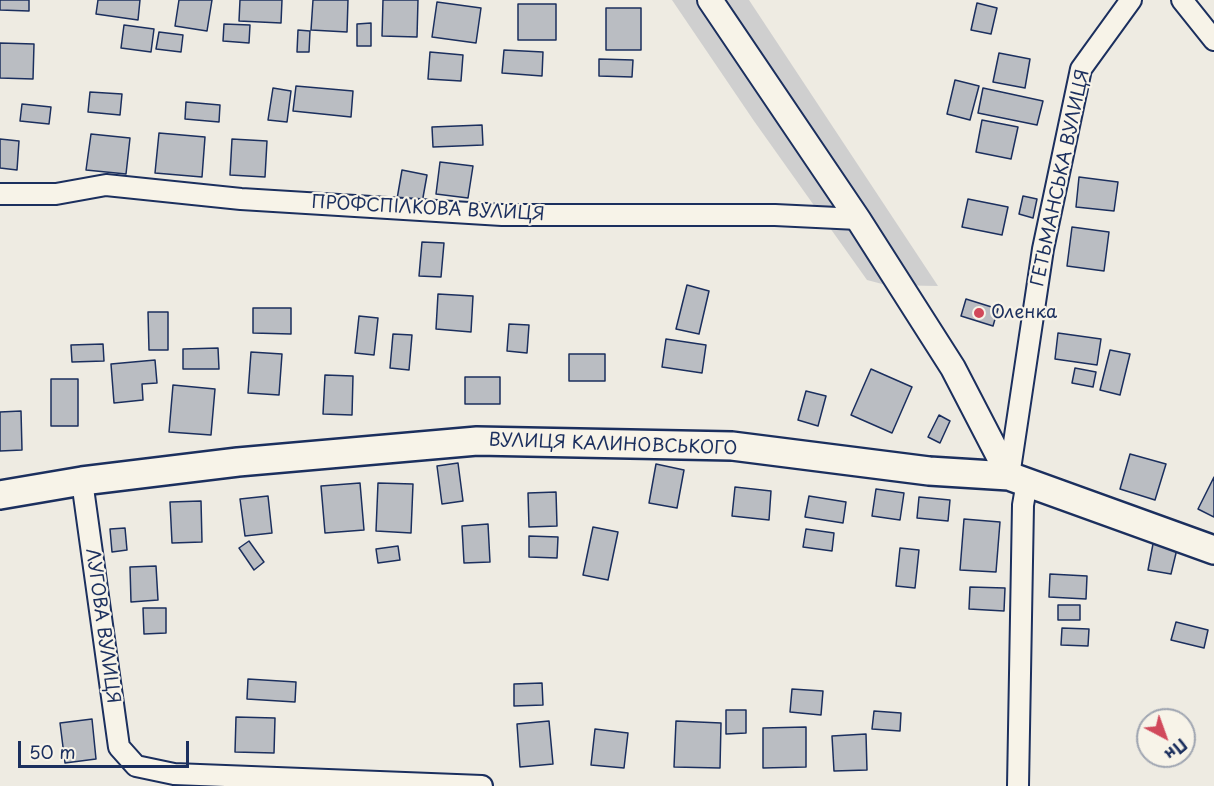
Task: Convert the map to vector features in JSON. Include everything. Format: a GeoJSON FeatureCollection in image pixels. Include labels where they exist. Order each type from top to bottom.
{"type":"FeatureCollection","features":[{"type":"Feature","properties":{"kind":"main road","name":"ВУЛИЦЯ КАЛИНОВСЬКОГО"},"geometry":{"type":"LineString","coordinates":[[0,495],[238,462],[477,441],[732,446],[929,471],[1018,479],[1214,550]]}},
{"type":"Feature","properties":{"kind":"street"},"geometry":{"type":"LineString","coordinates":[[710,0],[858,219],[953,368],[1018,479]]}},
{"type":"Feature","properties":{"kind":"street","name":"ГЕТЬМАНСЬКА ВУЛИЦЯ"},"geometry":{"type":"LineString","coordinates":[[1018,786],[1023,505],[1018,479],[1043,249],[1081,69],[1131,0]]}},
{"type":"Feature","properties":{"kind":"street"},"geometry":{"type":"LineString","coordinates":[[1182,0],[1214,40]]}},
{"type":"Feature","properties":{"kind":"street","name":"ПРОФСПІЛКОВА ВУЛИЦЯ"},"geometry":{"type":"LineString","coordinates":[[0,194],[56,194],[106,185],[241,199],[502,215],[775,215],[858,219]]}},
{"type":"Feature","properties":{"kind":"street","name":"ЛУГОВА ВУЛИЦЯ"},"geometry":{"type":"LineString","coordinates":[[82,482],[119,747],[136,766],[174,774],[482,786]]}},
{"type":"Feature","properties":{"kind":"shaded area"},"geometry":{"type":"Polygon","coordinates":[[[672,0],[749,0],[938,286],[886,285],[867,280],[754,121],[672,0]]]}},
{"type":"Feature","properties":{"kind":"building"},"geometry":{"type":"Polygon","coordinates":[[[0,0],[29,0],[29,11],[0,10],[0,0]]]}},
{"type":"Feature","properties":{"kind":"building"},"geometry":{"type":"Polygon","coordinates":[[[98,0],[140,0],[138,20],[96,14],[98,0]]]}},
{"type":"Feature","properties":{"kind":"building"},"geometry":{"type":"Polygon","coordinates":[[[179,0],[212,0],[207,31],[175,26],[179,0]]]}},
{"type":"Feature","properties":{"kind":"building"},"geometry":{"type":"Polygon","coordinates":[[[240,0],[282,0],[281,23],[239,21],[240,0]]]}},
{"type":"Feature","properties":{"kind":"building"},"geometry":{"type":"Polygon","coordinates":[[[313,0],[348,0],[347,32],[311,30],[313,0]]]}},
{"type":"Feature","properties":{"kind":"building"},"geometry":{"type":"Polygon","coordinates":[[[383,0],[418,0],[417,37],[382,36],[383,0]]]}},
{"type":"Feature","properties":{"kind":"building"},"geometry":{"type":"Polygon","coordinates":[[[437,2],[481,8],[476,43],[432,37],[437,2]]]}},
{"type":"Feature","properties":{"kind":"building"},"geometry":{"type":"Polygon","coordinates":[[[977,3],[997,8],[991,34],[971,30],[977,3]]]}},
{"type":"Feature","properties":{"kind":"building"},"geometry":{"type":"Polygon","coordinates":[[[518,4],[556,4],[556,40],[518,40],[518,4]]]}},
{"type":"Feature","properties":{"kind":"building"},"geometry":{"type":"Polygon","coordinates":[[[606,8],[641,8],[641,50],[606,50],[606,8]]]}},
{"type":"Feature","properties":{"kind":"building"},"geometry":{"type":"Polygon","coordinates":[[[371,23],[371,46],[357,46],[357,24],[371,23]]]}},
{"type":"Feature","properties":{"kind":"building"},"geometry":{"type":"Polygon","coordinates":[[[224,24],[250,25],[249,43],[223,41],[224,24]]]}},
{"type":"Feature","properties":{"kind":"building"},"geometry":{"type":"Polygon","coordinates":[[[124,25],[154,29],[151,52],[121,48],[124,25]]]}},
{"type":"Feature","properties":{"kind":"building"},"geometry":{"type":"Polygon","coordinates":[[[298,30],[310,31],[309,52],[297,52],[298,30]]]}},
{"type":"Feature","properties":{"kind":"building"},"geometry":{"type":"Polygon","coordinates":[[[159,32],[183,35],[181,52],[156,49],[159,32]]]}},
{"type":"Feature","properties":{"kind":"building"},"geometry":{"type":"Polygon","coordinates":[[[0,43],[34,44],[33,79],[0,78],[0,43]]]}},
{"type":"Feature","properties":{"kind":"building"},"geometry":{"type":"Polygon","coordinates":[[[504,50],[543,52],[542,76],[502,73],[504,50]]]}},
{"type":"Feature","properties":{"kind":"building"},"geometry":{"type":"Polygon","coordinates":[[[430,52],[463,55],[461,81],[428,79],[430,52]]]}},
{"type":"Feature","properties":{"kind":"building"},"geometry":{"type":"Polygon","coordinates":[[[999,53],[1030,59],[1025,88],[993,82],[999,53]]]}},
{"type":"Feature","properties":{"kind":"building"},"geometry":{"type":"Polygon","coordinates":[[[599,59],[633,60],[632,77],[599,76],[599,59]]]}},
{"type":"Feature","properties":{"kind":"building"},"geometry":{"type":"Polygon","coordinates":[[[955,80],[979,86],[970,120],[947,114],[955,80]]]}},
{"type":"Feature","properties":{"kind":"building"},"geometry":{"type":"Polygon","coordinates":[[[296,86],[353,91],[351,117],[293,111],[296,86]]]}},
{"type":"Feature","properties":{"kind":"building"},"geometry":{"type":"Polygon","coordinates":[[[273,88],[291,91],[287,122],[268,120],[273,88]]]}},
{"type":"Feature","properties":{"kind":"building"},"geometry":{"type":"Polygon","coordinates":[[[983,88],[1043,101],[1037,125],[978,113],[983,88]]]}},
{"type":"Feature","properties":{"kind":"building"},"geometry":{"type":"Polygon","coordinates":[[[90,92],[122,94],[120,115],[88,112],[90,92]]]}},
{"type":"Feature","properties":{"kind":"building"},"geometry":{"type":"Polygon","coordinates":[[[186,102],[220,105],[219,122],[185,119],[186,102]]]}},
{"type":"Feature","properties":{"kind":"building"},"geometry":{"type":"Polygon","coordinates":[[[22,104],[51,107],[49,124],[20,121],[22,104]]]}},
{"type":"Feature","properties":{"kind":"building"},"geometry":{"type":"Polygon","coordinates":[[[982,120],[1018,127],[1011,159],[976,152],[982,120]]]}},
{"type":"Feature","properties":{"kind":"building"},"geometry":{"type":"Polygon","coordinates":[[[482,125],[483,145],[433,147],[432,127],[482,125]]]}},
{"type":"Feature","properties":{"kind":"building"},"geometry":{"type":"Polygon","coordinates":[[[159,133],[205,137],[202,177],[155,173],[159,133]]]}},
{"type":"Feature","properties":{"kind":"building"},"geometry":{"type":"Polygon","coordinates":[[[91,134],[130,138],[126,174],[86,170],[91,134]]]}},
{"type":"Feature","properties":{"kind":"building"},"geometry":{"type":"Polygon","coordinates":[[[0,139],[19,141],[17,170],[0,168],[0,139]]]}},
{"type":"Feature","properties":{"kind":"building"},"geometry":{"type":"Polygon","coordinates":[[[232,139],[267,141],[265,177],[230,175],[232,139]]]}},
{"type":"Feature","properties":{"kind":"building"},"geometry":{"type":"Polygon","coordinates":[[[440,162],[473,166],[468,198],[436,194],[440,162]]]}},
{"type":"Feature","properties":{"kind":"building"},"geometry":{"type":"Polygon","coordinates":[[[402,170],[427,175],[422,203],[397,199],[402,170]]]}},
{"type":"Feature","properties":{"kind":"building"},"geometry":{"type":"Polygon","coordinates":[[[1079,177],[1118,182],[1114,211],[1076,207],[1079,177]]]}},
{"type":"Feature","properties":{"kind":"building"},"geometry":{"type":"Polygon","coordinates":[[[1023,196],[1037,199],[1033,218],[1019,214],[1023,196]]]}},
{"type":"Feature","properties":{"kind":"building"},"geometry":{"type":"Polygon","coordinates":[[[968,199],[1008,207],[1002,235],[962,227],[968,199]]]}},
{"type":"Feature","properties":{"kind":"building"},"geometry":{"type":"Polygon","coordinates":[[[1072,227],[1109,232],[1104,271],[1067,266],[1072,227]]]}},
{"type":"Feature","properties":{"kind":"building"},"geometry":{"type":"Polygon","coordinates":[[[422,242],[444,243],[441,277],[419,276],[422,242]]]}},
{"type":"Feature","properties":{"kind":"building"},"geometry":{"type":"Polygon","coordinates":[[[687,285],[709,291],[699,334],[676,329],[687,285]]]}},
{"type":"Feature","properties":{"kind":"building"},"geometry":{"type":"Polygon","coordinates":[[[438,294],[473,296],[471,332],[436,329],[438,294]]]}},
{"type":"Feature","properties":{"kind":"building","name":"Оленка"},"geometry":{"type":"Polygon","coordinates":[[[966,299],[998,309],[993,326],[961,316],[966,299]]]}},
{"type":"Feature","properties":{"kind":"building"},"geometry":{"type":"Polygon","coordinates":[[[253,308],[291,308],[291,334],[253,333],[253,308]]]}},
{"type":"Feature","properties":{"kind":"building"},"geometry":{"type":"Polygon","coordinates":[[[148,312],[168,312],[168,350],[149,350],[148,312]]]}},
{"type":"Feature","properties":{"kind":"building"},"geometry":{"type":"Polygon","coordinates":[[[359,316],[378,318],[374,355],[355,353],[359,316]]]}},
{"type":"Feature","properties":{"kind":"building"},"geometry":{"type":"Polygon","coordinates":[[[509,324],[529,325],[527,353],[507,351],[509,324]]]}},
{"type":"Feature","properties":{"kind":"building"},"geometry":{"type":"Polygon","coordinates":[[[1058,333],[1101,339],[1097,365],[1055,359],[1058,333]]]}},
{"type":"Feature","properties":{"kind":"building"},"geometry":{"type":"Polygon","coordinates":[[[393,334],[412,335],[409,370],[390,368],[393,334]]]}},
{"type":"Feature","properties":{"kind":"building"},"geometry":{"type":"Polygon","coordinates":[[[666,339],[706,345],[702,373],[662,367],[666,339]]]}},
{"type":"Feature","properties":{"kind":"building"},"geometry":{"type":"Polygon","coordinates":[[[103,344],[104,361],[72,362],[71,345],[103,344]]]}},
{"type":"Feature","properties":{"kind":"building"},"geometry":{"type":"Polygon","coordinates":[[[218,348],[219,369],[183,369],[183,349],[218,348]]]}},
{"type":"Feature","properties":{"kind":"building"},"geometry":{"type":"Polygon","coordinates":[[[1110,350],[1130,354],[1120,395],[1100,390],[1110,350]]]}},
{"type":"Feature","properties":{"kind":"building"},"geometry":{"type":"Polygon","coordinates":[[[251,352],[282,354],[279,395],[248,393],[251,352]]]}},
{"type":"Feature","properties":{"kind":"building"},"geometry":{"type":"Polygon","coordinates":[[[569,354],[605,354],[605,381],[569,381],[569,354]]]}},
{"type":"Feature","properties":{"kind":"building"},"geometry":{"type":"Polygon","coordinates":[[[155,360],[157,383],[142,384],[143,400],[114,403],[111,364],[155,360]]]}},
{"type":"Feature","properties":{"kind":"building"},"geometry":{"type":"Polygon","coordinates":[[[1075,368],[1096,372],[1093,387],[1072,383],[1075,368]]]}},
{"type":"Feature","properties":{"kind":"building"},"geometry":{"type":"Polygon","coordinates":[[[871,369],[912,387],[892,433],[851,415],[871,369]]]}},
{"type":"Feature","properties":{"kind":"building"},"geometry":{"type":"Polygon","coordinates":[[[325,375],[353,376],[352,415],[323,414],[325,375]]]}},
{"type":"Feature","properties":{"kind":"building"},"geometry":{"type":"Polygon","coordinates":[[[465,377],[500,377],[500,404],[465,404],[465,377]]]}},
{"type":"Feature","properties":{"kind":"building"},"geometry":{"type":"Polygon","coordinates":[[[51,379],[78,379],[78,426],[51,426],[51,379]]]}},
{"type":"Feature","properties":{"kind":"building"},"geometry":{"type":"Polygon","coordinates":[[[173,385],[215,389],[211,435],[169,432],[173,385]]]}},
{"type":"Feature","properties":{"kind":"building"},"geometry":{"type":"Polygon","coordinates":[[[806,391],[826,396],[818,426],[798,420],[806,391]]]}},
{"type":"Feature","properties":{"kind":"building"},"geometry":{"type":"Polygon","coordinates":[[[21,411],[22,450],[0,451],[0,412],[21,411]]]}},
{"type":"Feature","properties":{"kind":"building"},"geometry":{"type":"Polygon","coordinates":[[[939,415],[950,421],[940,443],[928,437],[939,415]]]}},
{"type":"Feature","properties":{"kind":"building"},"geometry":{"type":"Polygon","coordinates":[[[1130,454],[1166,464],[1155,500],[1120,489],[1130,454]]]}},
{"type":"Feature","properties":{"kind":"building"},"geometry":{"type":"Polygon","coordinates":[[[458,463],[463,501],[442,504],[437,466],[458,463]]]}},
{"type":"Feature","properties":{"kind":"building"},"geometry":{"type":"Polygon","coordinates":[[[656,464],[684,470],[677,508],[649,503],[656,464]]]}},
{"type":"Feature","properties":{"kind":"building"},"geometry":{"type":"Polygon","coordinates":[[[1214,477],[1214,517],[1198,509],[1214,477]]]}},
{"type":"Feature","properties":{"kind":"building"},"geometry":{"type":"Polygon","coordinates":[[[360,483],[364,530],[325,533],[321,486],[360,483]]]}},
{"type":"Feature","properties":{"kind":"building"},"geometry":{"type":"Polygon","coordinates":[[[378,483],[413,484],[411,533],[376,531],[378,483]]]}},
{"type":"Feature","properties":{"kind":"building"},"geometry":{"type":"Polygon","coordinates":[[[735,487],[771,491],[769,520],[732,516],[735,487]]]}},
{"type":"Feature","properties":{"kind":"building"},"geometry":{"type":"Polygon","coordinates":[[[876,489],[904,493],[900,520],[872,516],[876,489]]]}},
{"type":"Feature","properties":{"kind":"building"},"geometry":{"type":"Polygon","coordinates":[[[556,492],[557,526],[529,527],[528,493],[556,492]]]}},
{"type":"Feature","properties":{"kind":"building"},"geometry":{"type":"Polygon","coordinates":[[[268,496],[272,533],[245,536],[240,499],[268,496]]]}},
{"type":"Feature","properties":{"kind":"building"},"geometry":{"type":"Polygon","coordinates":[[[809,496],[846,502],[843,523],[805,517],[809,496]]]}},
{"type":"Feature","properties":{"kind":"building"},"geometry":{"type":"Polygon","coordinates":[[[919,497],[950,500],[948,521],[917,518],[919,497]]]}},
{"type":"Feature","properties":{"kind":"building"},"geometry":{"type":"Polygon","coordinates":[[[201,501],[202,542],[172,543],[170,502],[201,501]]]}},
{"type":"Feature","properties":{"kind":"building"},"geometry":{"type":"Polygon","coordinates":[[[964,519],[1000,522],[996,572],[960,570],[964,519]]]}},
{"type":"Feature","properties":{"kind":"building"},"geometry":{"type":"Polygon","coordinates":[[[488,524],[490,562],[464,563],[462,526],[488,524]]]}},
{"type":"Feature","properties":{"kind":"building"},"geometry":{"type":"Polygon","coordinates":[[[593,527],[618,532],[608,580],[583,575],[593,527]]]}},
{"type":"Feature","properties":{"kind":"building"},"geometry":{"type":"Polygon","coordinates":[[[125,528],[127,550],[112,552],[110,529],[125,528]]]}},
{"type":"Feature","properties":{"kind":"building"},"geometry":{"type":"Polygon","coordinates":[[[806,529],[834,533],[832,551],[803,547],[806,529]]]}},
{"type":"Feature","properties":{"kind":"building"},"geometry":{"type":"Polygon","coordinates":[[[529,536],[558,537],[557,558],[529,557],[529,536]]]}},
{"type":"Feature","properties":{"kind":"building"},"geometry":{"type":"Polygon","coordinates":[[[249,541],[264,562],[254,570],[239,548],[249,541]]]}},
{"type":"Feature","properties":{"kind":"building"},"geometry":{"type":"Polygon","coordinates":[[[1153,544],[1177,549],[1171,574],[1148,570],[1153,544]]]}},
{"type":"Feature","properties":{"kind":"building"},"geometry":{"type":"Polygon","coordinates":[[[398,546],[400,560],[378,563],[376,549],[398,546]]]}},
{"type":"Feature","properties":{"kind":"building"},"geometry":{"type":"Polygon","coordinates":[[[900,548],[919,550],[915,588],[896,586],[900,548]]]}},
{"type":"Feature","properties":{"kind":"building"},"geometry":{"type":"Polygon","coordinates":[[[156,566],[158,600],[131,602],[130,567],[156,566]]]}},
{"type":"Feature","properties":{"kind":"building"},"geometry":{"type":"Polygon","coordinates":[[[1050,574],[1087,576],[1086,599],[1049,597],[1050,574]]]}},
{"type":"Feature","properties":{"kind":"building"},"geometry":{"type":"Polygon","coordinates":[[[970,587],[1005,588],[1004,611],[969,609],[970,587]]]}},
{"type":"Feature","properties":{"kind":"building"},"geometry":{"type":"Polygon","coordinates":[[[1058,605],[1080,605],[1080,620],[1058,620],[1058,605]]]}},
{"type":"Feature","properties":{"kind":"building"},"geometry":{"type":"Polygon","coordinates":[[[143,608],[166,608],[166,633],[144,634],[143,608]]]}},
{"type":"Feature","properties":{"kind":"building"},"geometry":{"type":"Polygon","coordinates":[[[1176,622],[1208,630],[1204,648],[1171,640],[1176,622]]]}},
{"type":"Feature","properties":{"kind":"building"},"geometry":{"type":"Polygon","coordinates":[[[1062,628],[1089,629],[1088,646],[1061,645],[1062,628]]]}},
{"type":"Feature","properties":{"kind":"building"},"geometry":{"type":"Polygon","coordinates":[[[248,679],[296,682],[295,702],[247,699],[248,679]]]}},
{"type":"Feature","properties":{"kind":"building"},"geometry":{"type":"Polygon","coordinates":[[[542,683],[543,705],[514,706],[514,684],[542,683]]]}},
{"type":"Feature","properties":{"kind":"building"},"geometry":{"type":"Polygon","coordinates":[[[792,689],[823,691],[821,715],[790,712],[792,689]]]}},
{"type":"Feature","properties":{"kind":"building"},"geometry":{"type":"Polygon","coordinates":[[[726,710],[746,710],[746,733],[726,734],[726,710]]]}},
{"type":"Feature","properties":{"kind":"building"},"geometry":{"type":"Polygon","coordinates":[[[874,711],[901,713],[900,731],[872,729],[874,711]]]}},
{"type":"Feature","properties":{"kind":"building"},"geometry":{"type":"Polygon","coordinates":[[[236,717],[275,718],[274,753],[235,752],[236,717]]]}},
{"type":"Feature","properties":{"kind":"building"},"geometry":{"type":"Polygon","coordinates":[[[92,719],[96,759],[65,763],[60,723],[92,719]]]}},
{"type":"Feature","properties":{"kind":"building"},"geometry":{"type":"Polygon","coordinates":[[[549,721],[553,764],[520,767],[517,724],[549,721]]]}},
{"type":"Feature","properties":{"kind":"building"},"geometry":{"type":"Polygon","coordinates":[[[676,721],[721,723],[720,768],[674,767],[676,721]]]}},
{"type":"Feature","properties":{"kind":"building"},"geometry":{"type":"Polygon","coordinates":[[[806,727],[806,767],[763,768],[763,728],[806,727]]]}},
{"type":"Feature","properties":{"kind":"building"},"geometry":{"type":"Polygon","coordinates":[[[595,729],[628,733],[624,768],[591,765],[595,729]]]}},
{"type":"Feature","properties":{"kind":"building"},"geometry":{"type":"Polygon","coordinates":[[[866,734],[867,770],[834,771],[832,736],[866,734]]]}},
{"type":"Feature","properties":{"kind":"place","name":"Оленка"},"geometry":{"type":"Point","coordinates":[979,313]}}]}
